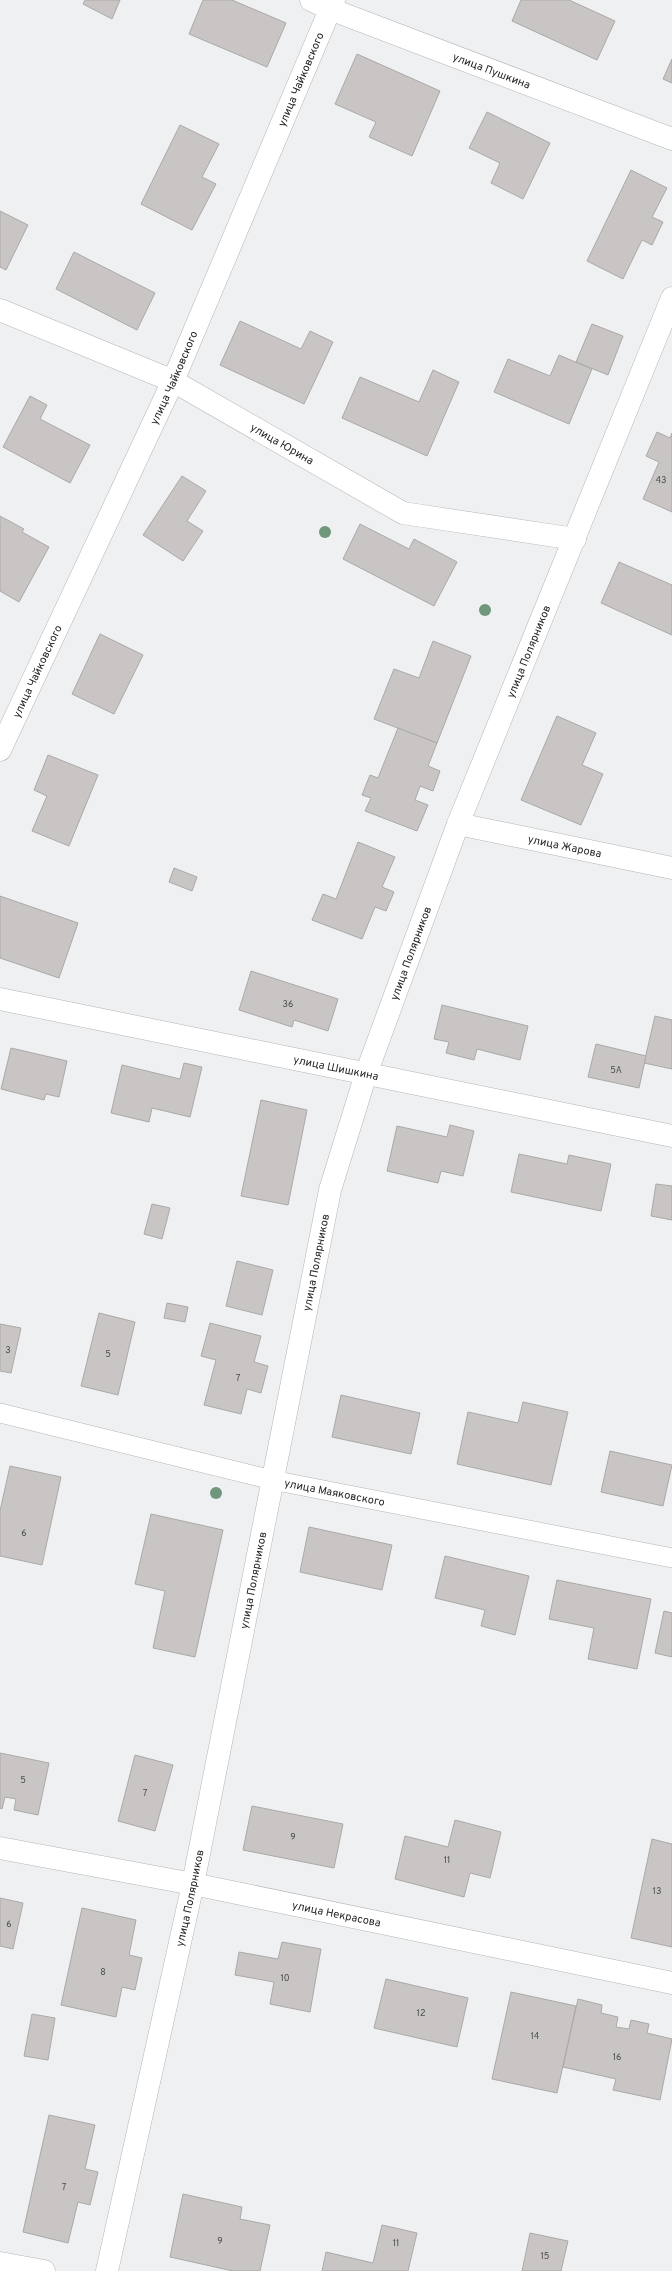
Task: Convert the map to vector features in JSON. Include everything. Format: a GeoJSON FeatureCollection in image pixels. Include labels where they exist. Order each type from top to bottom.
{"type":"FeatureCollection","features":[{"type":"Feature","properties":{"kind":"street","name":"улица Пушкина"},"geometry":{"type":"LineString","coordinates":[[325,3],[672,139]]}},
{"type":"Feature","properties":{"kind":"street","name":"улица Чайковского"},"geometry":{"type":"LineString","coordinates":[[0,750],[173,381],[325,3]]}},
{"type":"Feature","properties":{"kind":"street","name":"улица Полярников"},"geometry":{"type":"LineString","coordinates":[[107,2271],[193,1884],[330,1190],[366,1074],[458,824],[672,298]]}},
{"type":"Feature","properties":{"kind":"street","name":"улица Юрина"},"geometry":{"type":"LineString","coordinates":[[0,310],[173,381],[403,513],[575,539]]}},
{"type":"Feature","properties":{"kind":"street","name":"улица Жарова"},"geometry":{"type":"LineString","coordinates":[[458,824],[672,868]]}},
{"type":"Feature","properties":{"kind":"street","name":"улица Шишкина"},"geometry":{"type":"LineString","coordinates":[[0,999],[672,1136]]}},
{"type":"Feature","properties":{"kind":"street","name":"улица Некрасова"},"geometry":{"type":"LineString","coordinates":[[0,1848],[193,1884],[672,1983]]}},
{"type":"Feature","properties":{"kind":"street"},"geometry":{"type":"LineString","coordinates":[[0,2263],[44,2271]]}},
{"type":"Feature","properties":{"kind":"lane","name":"улица Маяковского"},"geometry":{"type":"LineString","coordinates":[[0,1413],[272,1480],[672,1558]]}},
{"type":"Feature","properties":{"kind":"building"},"geometry":{"type":"Polygon","coordinates":[[[85,0],[120,0],[112,19],[83,4],[85,0]]]}},
{"type":"Feature","properties":{"kind":"building"},"geometry":{"type":"Polygon","coordinates":[[[203,0],[232,0],[286,23],[267,67],[189,34],[203,0]]]}},
{"type":"Feature","properties":{"kind":"building"},"geometry":{"type":"Polygon","coordinates":[[[521,0],[569,0],[615,21],[597,60],[512,21],[521,0]]]}},
{"type":"Feature","properties":{"kind":"building"},"geometry":{"type":"Polygon","coordinates":[[[357,54],[440,91],[412,156],[369,137],[376,122],[335,104],[357,54]]]}},
{"type":"Feature","properties":{"kind":"building"},"geometry":{"type":"Polygon","coordinates":[[[672,59],[672,83],[663,79],[672,59]]]}},
{"type":"Feature","properties":{"kind":"building"},"geometry":{"type":"Polygon","coordinates":[[[487,112],[550,143],[523,199],[491,183],[500,163],[469,148],[487,112]]]}},
{"type":"Feature","properties":{"kind":"building"},"geometry":{"type":"Polygon","coordinates":[[[180,125],[219,144],[202,177],[216,184],[192,230],[141,204],[180,125]]]}},
{"type":"Feature","properties":{"kind":"building"},"geometry":{"type":"Polygon","coordinates":[[[631,170],[667,188],[652,217],[663,222],[652,245],[642,240],[623,279],[587,261],[631,170]]]}},
{"type":"Feature","properties":{"kind":"building"},"geometry":{"type":"Polygon","coordinates":[[[0,211],[28,225],[6,270],[0,267],[0,211]]]}},
{"type":"Feature","properties":{"kind":"building"},"geometry":{"type":"Polygon","coordinates":[[[74,252],[155,293],[137,330],[56,289],[74,252]]]}},
{"type":"Feature","properties":{"kind":"building"},"geometry":{"type":"Polygon","coordinates":[[[240,321],[301,349],[310,331],[333,342],[304,404],[220,365],[240,321]]]}},
{"type":"Feature","properties":{"kind":"building"},"geometry":{"type":"Polygon","coordinates":[[[592,324],[623,336],[608,375],[576,362],[592,324]]]}},
{"type":"Feature","properties":{"kind":"building"},"geometry":{"type":"Polygon","coordinates":[[[559,355],[592,369],[569,424],[494,392],[508,359],[550,376],[559,355]]]}},
{"type":"Feature","properties":{"kind":"building"},"geometry":{"type":"Polygon","coordinates":[[[433,370],[459,382],[427,456],[342,418],[360,377],[419,402],[433,370]]]}},
{"type":"Feature","properties":{"kind":"building"},"geometry":{"type":"Polygon","coordinates":[[[30,396],[47,405],[40,419],[90,445],[70,483],[3,447],[30,396]]]}},
{"type":"Feature","properties":{"kind":"building"},"geometry":{"type":"Polygon","coordinates":[[[657,432],[670,438],[672,433],[672,512],[643,499],[659,462],[646,456],[657,432]]]}},
{"type":"Feature","properties":{"kind":"building"},"geometry":{"type":"Polygon","coordinates":[[[182,476],[206,491],[187,521],[203,531],[183,561],[143,535],[182,476]]]}},
{"type":"Feature","properties":{"kind":"building"},"geometry":{"type":"Polygon","coordinates":[[[0,516],[24,529],[22,532],[49,547],[19,602],[0,591],[0,516]]]}},
{"type":"Feature","properties":{"kind":"building"},"geometry":{"type":"Polygon","coordinates":[[[360,524],[409,549],[414,539],[457,562],[434,606],[343,559],[360,524]]]}},
{"type":"Feature","properties":{"kind":"building"},"geometry":{"type":"Polygon","coordinates":[[[619,562],[672,585],[672,635],[601,603],[619,562]]]}},
{"type":"Feature","properties":{"kind":"building"},"geometry":{"type":"Polygon","coordinates":[[[100,634],[143,655],[114,714],[72,694],[100,634]]]}},
{"type":"Feature","properties":{"kind":"building"},"geometry":{"type":"Polygon","coordinates":[[[433,641],[471,656],[437,743],[374,719],[394,669],[419,678],[433,641]]]}},
{"type":"Feature","properties":{"kind":"building"},"geometry":{"type":"Polygon","coordinates":[[[557,716],[596,733],[582,765],[603,774],[581,825],[521,800],[557,716]]]}},
{"type":"Feature","properties":{"kind":"building"},"geometry":{"type":"Polygon","coordinates":[[[398,728],[437,743],[428,766],[440,771],[433,791],[420,786],[415,800],[428,805],[417,831],[365,811],[371,798],[362,795],[370,775],[378,778],[398,728]]]}},
{"type":"Feature","properties":{"kind":"building"},"geometry":{"type":"Polygon","coordinates":[[[48,755],[98,775],[69,846],[32,831],[47,796],[34,790],[48,755]]]}},
{"type":"Feature","properties":{"kind":"building"},"geometry":{"type":"Polygon","coordinates":[[[358,842],[395,857],[382,887],[394,892],[386,911],[375,907],[362,939],[312,920],[323,894],[336,899],[358,842]]]}},
{"type":"Feature","properties":{"kind":"building"},"geometry":{"type":"Polygon","coordinates":[[[174,868],[197,877],[192,891],[169,882],[174,868]]]}},
{"type":"Feature","properties":{"kind":"building"},"geometry":{"type":"Polygon","coordinates":[[[0,896],[78,923],[59,978],[0,958],[0,896]]]}},
{"type":"Feature","properties":{"kind":"building"},"geometry":{"type":"Polygon","coordinates":[[[251,971],[338,999],[328,1031],[294,1020],[292,1027],[239,1010],[251,971]]]}},
{"type":"Feature","properties":{"kind":"building"},"geometry":{"type":"Polygon","coordinates":[[[442,1005],[528,1026],[520,1060],[477,1049],[474,1060],[446,1053],[449,1042],[434,1039],[442,1005]]]}},
{"type":"Feature","properties":{"kind":"building"},"geometry":{"type":"Polygon","coordinates":[[[655,1016],[672,1020],[672,1069],[644,1063],[655,1016]]]}},
{"type":"Feature","properties":{"kind":"building"},"geometry":{"type":"Polygon","coordinates":[[[596,1044],[646,1056],[639,1088],[588,1077],[596,1044]]]}},
{"type":"Feature","properties":{"kind":"building"},"geometry":{"type":"Polygon","coordinates":[[[11,1048],[67,1061],[59,1097],[46,1094],[44,1100],[1,1089],[11,1048]]]}},
{"type":"Feature","properties":{"kind":"building"},"geometry":{"type":"Polygon","coordinates":[[[184,1063],[202,1067],[190,1117],[152,1108],[149,1122],[111,1113],[122,1065],[180,1079],[184,1063]]]}},
{"type":"Feature","properties":{"kind":"building"},"geometry":{"type":"Polygon","coordinates":[[[261,1100],[307,1110],[288,1205],[241,1196],[261,1100]]]}},
{"type":"Feature","properties":{"kind":"building"},"geometry":{"type":"Polygon","coordinates":[[[450,1125],[474,1131],[463,1176],[441,1171],[438,1183],[387,1171],[397,1126],[447,1137],[450,1125]]]}},
{"type":"Feature","properties":{"kind":"building"},"geometry":{"type":"Polygon","coordinates":[[[519,1154],[567,1164],[569,1155],[611,1164],[601,1211],[511,1192],[519,1154]]]}},
{"type":"Feature","properties":{"kind":"building"},"geometry":{"type":"Polygon","coordinates":[[[656,1184],[672,1186],[672,1220],[651,1216],[656,1184]]]}},
{"type":"Feature","properties":{"kind":"building"},"geometry":{"type":"Polygon","coordinates":[[[152,1204],[170,1208],[162,1239],[144,1234],[152,1204]]]}},
{"type":"Feature","properties":{"kind":"building"},"geometry":{"type":"Polygon","coordinates":[[[237,1261],[273,1270],[262,1315],[226,1306],[237,1261]]]}},
{"type":"Feature","properties":{"kind":"building"},"geometry":{"type":"Polygon","coordinates":[[[167,1303],[188,1307],[185,1322],[164,1318],[167,1303]]]}},
{"type":"Feature","properties":{"kind":"building"},"geometry":{"type":"Polygon","coordinates":[[[99,1313],[135,1322],[118,1395],[81,1386],[99,1313]]]}},
{"type":"Feature","properties":{"kind":"building"},"geometry":{"type":"Polygon","coordinates":[[[210,1323],[261,1336],[254,1362],[268,1366],[261,1393],[247,1389],[241,1414],[204,1405],[216,1360],[201,1356],[210,1323]]]}},
{"type":"Feature","properties":{"kind":"building"},"geometry":{"type":"Polygon","coordinates":[[[0,1324],[21,1328],[11,1373],[0,1371],[0,1324]]]}},
{"type":"Feature","properties":{"kind":"building"},"geometry":{"type":"Polygon","coordinates":[[[341,1395],[420,1413],[411,1454],[332,1437],[341,1395]]]}},
{"type":"Feature","properties":{"kind":"building"},"geometry":{"type":"Polygon","coordinates":[[[523,1402],[568,1412],[551,1485],[457,1464],[468,1412],[518,1423],[523,1402]]]}},
{"type":"Feature","properties":{"kind":"building"},"geometry":{"type":"Polygon","coordinates":[[[610,1451],[672,1465],[663,1506],[601,1492],[610,1451]]]}},
{"type":"Feature","properties":{"kind":"building"},"geometry":{"type":"Polygon","coordinates":[[[10,1466],[61,1477],[42,1565],[0,1556],[0,1511],[10,1466]]]}},
{"type":"Feature","properties":{"kind":"building"},"geometry":{"type":"Polygon","coordinates":[[[151,1514],[223,1530],[195,1657],[153,1648],[165,1591],[135,1584],[151,1514]]]}},
{"type":"Feature","properties":{"kind":"building"},"geometry":{"type":"Polygon","coordinates":[[[309,1527],[392,1545],[382,1590],[300,1572],[309,1527]]]}},
{"type":"Feature","properties":{"kind":"building"},"geometry":{"type":"Polygon","coordinates":[[[445,1556],[529,1576],[515,1635],[481,1626],[485,1610],[435,1598],[445,1556]]]}},
{"type":"Feature","properties":{"kind":"building"},"geometry":{"type":"Polygon","coordinates":[[[557,1580],[651,1599],[637,1669],[588,1659],[594,1628],[549,1619],[557,1580]]]}},
{"type":"Feature","properties":{"kind":"building"},"geometry":{"type":"Polygon","coordinates":[[[664,1611],[672,1613],[672,1657],[655,1653],[664,1611]]]}},
{"type":"Feature","properties":{"kind":"building"},"geometry":{"type":"Polygon","coordinates":[[[0,1753],[49,1763],[38,1815],[14,1810],[16,1799],[5,1797],[2,1809],[0,1808],[0,1753]]]}},
{"type":"Feature","properties":{"kind":"building"},"geometry":{"type":"Polygon","coordinates":[[[135,1755],[173,1765],[155,1831],[118,1821],[135,1755]]]}},
{"type":"Feature","properties":{"kind":"building"},"geometry":{"type":"Polygon","coordinates":[[[252,1806],[343,1824],[334,1868],[243,1850],[252,1806]]]}},
{"type":"Feature","properties":{"kind":"building"},"geometry":{"type":"Polygon","coordinates":[[[455,1820],[501,1832],[490,1878],[470,1873],[464,1897],[395,1879],[405,1836],[448,1847],[455,1820]]]}},
{"type":"Feature","properties":{"kind":"building"},"geometry":{"type":"Polygon","coordinates":[[[652,1839],[672,1844],[672,1947],[631,1938],[652,1839]]]}},
{"type":"Feature","properties":{"kind":"building"},"geometry":{"type":"Polygon","coordinates":[[[0,1898],[23,1903],[13,1949],[0,1946],[0,1898]]]}},
{"type":"Feature","properties":{"kind":"building"},"geometry":{"type":"Polygon","coordinates":[[[82,1908],[136,1920],[129,1955],[142,1958],[135,1990],[122,1987],[116,2017],[61,2005],[82,1908]]]}},
{"type":"Feature","properties":{"kind":"building"},"geometry":{"type":"Polygon","coordinates":[[[282,1942],[321,1949],[310,2012],[270,2004],[274,1982],[235,1975],[239,1952],[278,1959],[282,1942]]]}},
{"type":"Feature","properties":{"kind":"building"},"geometry":{"type":"Polygon","coordinates":[[[386,1979],[468,1998],[457,2047],[374,2028],[386,1979]]]}},
{"type":"Feature","properties":{"kind":"building"},"geometry":{"type":"Polygon","coordinates":[[[511,1992],[576,2006],[557,2093],[492,2079],[511,1992]]]}},
{"type":"Feature","properties":{"kind":"building"},"geometry":{"type":"Polygon","coordinates":[[[578,1999],[602,2005],[601,2013],[618,2017],[616,2027],[629,2029],[631,2020],[649,2024],[647,2033],[672,2039],[660,2100],[613,2090],[616,2079],[563,2067],[578,1999]]]}},
{"type":"Feature","properties":{"kind":"building"},"geometry":{"type":"Polygon","coordinates":[[[32,2014],[55,2018],[48,2060],[24,2056],[32,2014]]]}},
{"type":"Feature","properties":{"kind":"building"},"geometry":{"type":"Polygon","coordinates":[[[49,2115],[95,2125],[85,2169],[98,2172],[90,2205],[78,2202],[68,2243],[23,2232],[49,2115]]]}},
{"type":"Feature","properties":{"kind":"building"},"geometry":{"type":"Polygon","coordinates":[[[183,2194],[242,2207],[240,2219],[270,2225],[260,2271],[233,2271],[170,2257],[183,2194]]]}},
{"type":"Feature","properties":{"kind":"building"},"geometry":{"type":"Polygon","coordinates":[[[382,2225],[417,2233],[408,2271],[322,2271],[326,2252],[373,2263],[382,2225]]]}},
{"type":"Feature","properties":{"kind":"building"},"geometry":{"type":"Polygon","coordinates":[[[530,2233],[568,2241],[561,2271],[522,2271],[530,2233]]]}}]}
